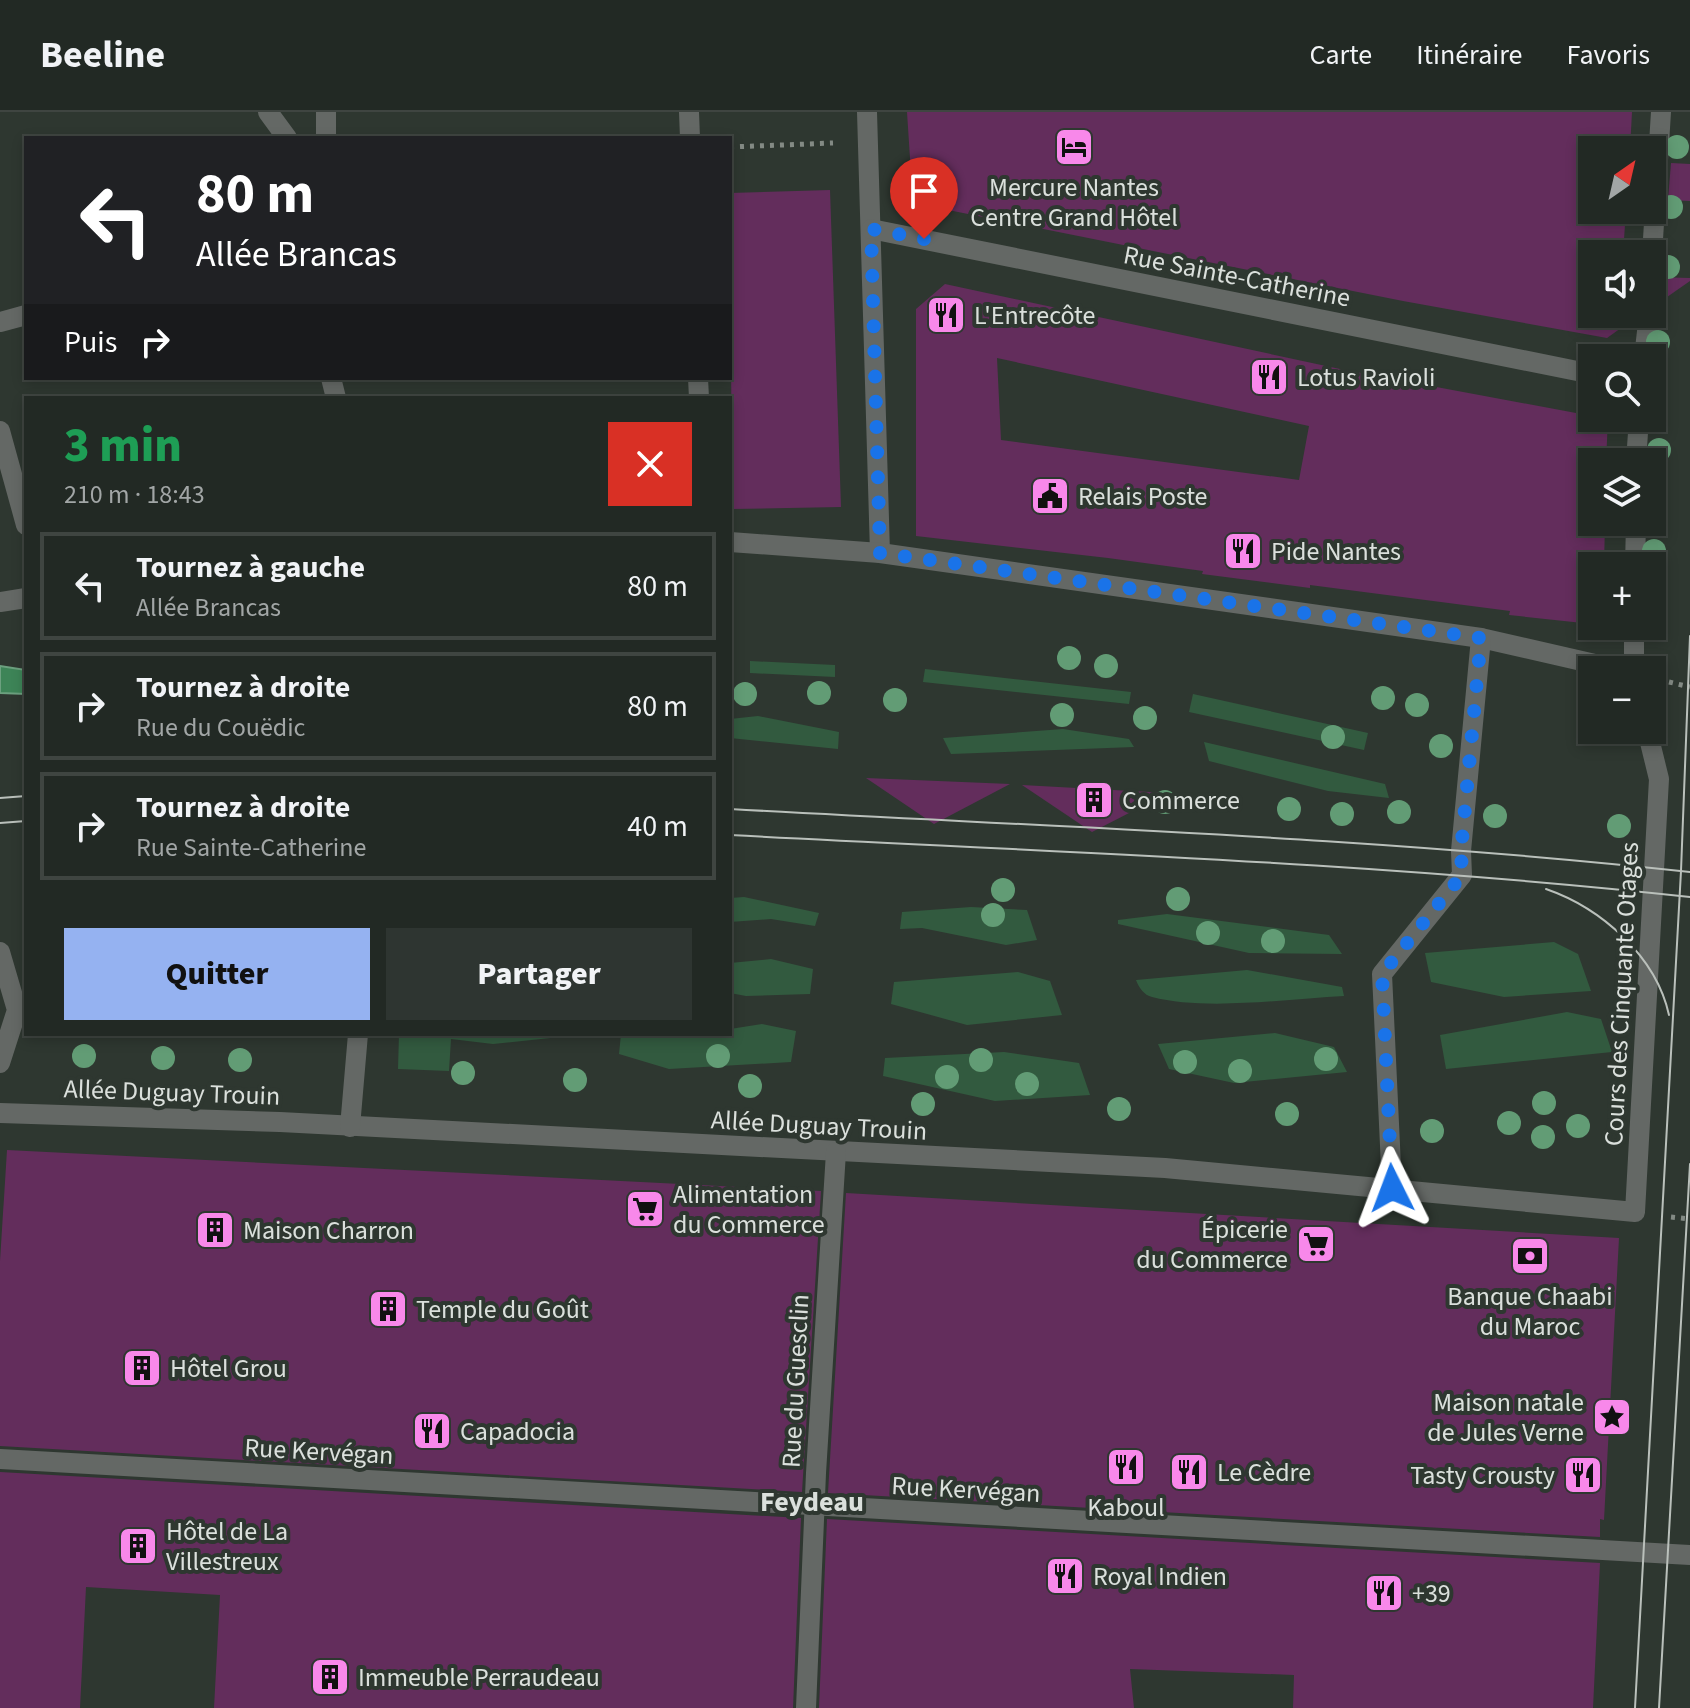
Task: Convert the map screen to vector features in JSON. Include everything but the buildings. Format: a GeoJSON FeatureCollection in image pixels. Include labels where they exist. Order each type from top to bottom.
{"type":"FeatureCollection","features":[{"type":"Feature","properties":{"kind":"street"},"geometry":{"type":"LineString","coordinates":[[268,112],[286,136]]}},
{"type":"Feature","properties":{"kind":"street"},"geometry":{"type":"LineString","coordinates":[[326,112],[326,136]]}},
{"type":"Feature","properties":{"kind":"street"},"geometry":{"type":"LineString","coordinates":[[689,112],[690,136]]}},
{"type":"Feature","properties":{"kind":"street"},"geometry":{"type":"LineString","coordinates":[[867,112],[880,553]]}},
{"type":"Feature","properties":{"kind":"street"},"geometry":{"type":"LineString","coordinates":[[1653,240],[1661,112]]}},
{"type":"Feature","properties":{"kind":"street","name":"Rue Sainte-Catherine"},"geometry":{"type":"LineString","coordinates":[[871,229],[1578,371]]}},
{"type":"Feature","properties":{"kind":"street"},"geometry":{"type":"LineString","coordinates":[[0,322],[24,316]]}},
{"type":"Feature","properties":{"kind":"street"},"geometry":{"type":"LineString","coordinates":[[0,431],[24,518]]}},
{"type":"Feature","properties":{"kind":"street"},"geometry":{"type":"LineString","coordinates":[[732,542],[880,553],[1481,638],[1578,660]]}},
{"type":"Feature","properties":{"kind":"street"},"geometry":{"type":"LineString","coordinates":[[0,602],[24,598]]}},
{"type":"Feature","properties":{"kind":"street"},"geometry":{"type":"LineString","coordinates":[[1392,1188],[1382,974],[1462,875],[1461,851],[1481,638]]}},
{"type":"Feature","properties":{"kind":"street","name":"Cours des Cinquante Otages"},"geometry":{"type":"LineString","coordinates":[[1635,1212],[1659,779],[1650,744]]}},
{"type":"Feature","properties":{"kind":"street"},"geometry":{"type":"LineString","coordinates":[[0,952],[17,1010],[0,1063]]}},
{"type":"Feature","properties":{"kind":"street"},"geometry":{"type":"LineString","coordinates":[[350,1127],[358,1036]]}},
{"type":"Feature","properties":{"kind":"street","name":"Allée Duguay Trouin"},"geometry":{"type":"LineString","coordinates":[[0,1113],[280,1122],[1165,1168],[1635,1212]]}},
{"type":"Feature","properties":{"kind":"street","name":"Rue du Guesclin"},"geometry":{"type":"LineString","coordinates":[[806,1708],[836,1152]]}},
{"type":"Feature","properties":{"kind":"street","name":"Rue Kervégan"},"geometry":{"type":"LineString","coordinates":[[0,1459],[1690,1555]]}},
{"type":"Feature","properties":{"kind":"path"},"geometry":{"type":"LineString","coordinates":[[732,147],[868,142]]}},
{"type":"Feature","properties":{"kind":"shaded area"},"geometry":{"type":"Polygon","coordinates":[[[750,661],[835,665],[835,677],[750,673],[750,661]]]}},
{"type":"Feature","properties":{"kind":"shaded area"},"geometry":{"type":"Polygon","coordinates":[[[0,666],[24,670],[24,694],[0,693],[0,666]]]}},
{"type":"Feature","properties":{"kind":"shaded area"},"geometry":{"type":"Polygon","coordinates":[[[925,669],[1131,692],[1129,704],[923,682],[925,669]]]}},
{"type":"Feature","properties":{"kind":"shaded area"},"geometry":{"type":"Polygon","coordinates":[[[1193,694],[1368,733],[1364,750],[1189,712],[1193,694]]]}},
{"type":"Feature","properties":{"kind":"shaded area"},"geometry":{"type":"Polygon","coordinates":[[[758,716],[839,732],[838,749],[732,738],[732,719],[758,716]]]}},
{"type":"Feature","properties":{"kind":"shaded area"},"geometry":{"type":"Polygon","coordinates":[[[1063,729],[1129,739],[1134,747],[951,754],[943,738],[1063,729]]]}},
{"type":"Feature","properties":{"kind":"shaded area"},"geometry":{"type":"Polygon","coordinates":[[[1204,742],[1385,784],[1389,798],[1328,791],[1209,761],[1204,742]]]}},
{"type":"Feature","properties":{"kind":"shaded area"},"geometry":{"type":"Polygon","coordinates":[[[744,897],[819,913],[815,926],[771,919],[732,922],[732,898],[744,897]]]}},
{"type":"Feature","properties":{"kind":"shaded area"},"geometry":{"type":"Polygon","coordinates":[[[971,907],[1027,910],[1037,940],[1006,945],[922,928],[900,929],[902,912],[971,907]]]}},
{"type":"Feature","properties":{"kind":"shaded area"},"geometry":{"type":"Polygon","coordinates":[[[1167,914],[1329,935],[1342,954],[1249,953],[1118,924],[1118,920],[1167,914]]]}},
{"type":"Feature","properties":{"kind":"shaded area"},"geometry":{"type":"Polygon","coordinates":[[[1554,942],[1578,954],[1591,991],[1504,997],[1431,982],[1425,953],[1554,942]]]}},
{"type":"Feature","properties":{"kind":"shaded area"},"geometry":{"type":"Polygon","coordinates":[[[771,959],[813,969],[810,994],[746,996],[732,993],[732,963],[771,959]]]}},
{"type":"Feature","properties":{"kind":"shaded area"},"geometry":{"type":"Polygon","coordinates":[[[1247,970],[1342,987],[1344,996],[1247,1003],[1196,1003],[1149,996],[1136,980],[1247,970]]]}},
{"type":"Feature","properties":{"kind":"shaded area"},"geometry":{"type":"Polygon","coordinates":[[[1018,972],[1050,981],[1062,1015],[967,1025],[891,1004],[894,982],[1018,972]]]}},
{"type":"Feature","properties":{"kind":"shaded area"},"geometry":{"type":"Polygon","coordinates":[[[1567,1012],[1601,1019],[1612,1052],[1446,1069],[1440,1035],[1567,1012]]]}},
{"type":"Feature","properties":{"kind":"shaded area"},"geometry":{"type":"Polygon","coordinates":[[[762,1024],[796,1031],[791,1062],[669,1069],[619,1054],[621,1036],[732,1036],[732,1029],[762,1024]]]}},
{"type":"Feature","properties":{"kind":"shaded area"},"geometry":{"type":"Polygon","coordinates":[[[1275,1033],[1334,1047],[1347,1072],[1234,1083],[1169,1069],[1158,1044],[1275,1033]]]}},
{"type":"Feature","properties":{"kind":"shaded area"},"geometry":{"type":"Polygon","coordinates":[[[399,1036],[569,1036],[493,1044],[451,1039],[449,1071],[398,1069],[399,1036]]]}},
{"type":"Feature","properties":{"kind":"shaded area"},"geometry":{"type":"Polygon","coordinates":[[[1004,1052],[1079,1063],[1090,1095],[995,1101],[883,1076],[885,1058],[1004,1052]]]}},
{"type":"Feature","properties":{"kind":"tram line"},"geometry":{"type":"LineString","coordinates":[[1635,1708],[1681,871],[1690,636]]}},
{"type":"Feature","properties":{"kind":"tram line"},"geometry":{"type":"LineString","coordinates":[[0,798],[24,796]]}},
{"type":"Feature","properties":{"kind":"tram line"},"geometry":{"type":"LineString","coordinates":[[732,809],[1330,841],[1690,872]]}},
{"type":"Feature","properties":{"kind":"tram line"},"geometry":{"type":"LineString","coordinates":[[0,823],[24,821]]}},
{"type":"Feature","properties":{"kind":"tram line"},"geometry":{"type":"LineString","coordinates":[[732,835],[1330,866],[1690,897]]}},
{"type":"Feature","properties":{"kind":"tram line"},"geometry":{"type":"LineString","coordinates":[[1546,889],[1587,908],[1623,937],[1652,973],[1669,1015]]}},
{"type":"Feature","properties":{"kind":"tram line"},"geometry":{"type":"LineString","coordinates":[[1659,1708],[1690,1164]]}},
{"type":"Feature","properties":{"kind":"place","name":"Mercure Nantes Centre Grand Hôtel"},"geometry":{"type":"Point","coordinates":[1074,147]}},
{"type":"Feature","properties":{"kind":"place","name":"L'Entrecôte"},"geometry":{"type":"Point","coordinates":[946,315]}},
{"type":"Feature","properties":{"kind":"place","name":"Lotus Ravioli"},"geometry":{"type":"Point","coordinates":[1269,377]}},
{"type":"Feature","properties":{"kind":"place","name":"Relais Poste"},"geometry":{"type":"Point","coordinates":[1050,496]}},
{"type":"Feature","properties":{"kind":"place","name":"Pide Nantes"},"geometry":{"type":"Point","coordinates":[1243,551]}},
{"type":"Feature","properties":{"kind":"place","name":"Commerce"},"geometry":{"type":"Point","coordinates":[1094,800]}},
{"type":"Feature","properties":{"kind":"place","name":"Alimentation du Commerce"},"geometry":{"type":"Point","coordinates":[645,1209]}},
{"type":"Feature","properties":{"kind":"place","name":"Maison Charron"},"geometry":{"type":"Point","coordinates":[215,1230]}},
{"type":"Feature","properties":{"kind":"place","name":"Épicerie du Commerce"},"geometry":{"type":"Point","coordinates":[1316,1244]}},
{"type":"Feature","properties":{"kind":"place","name":"Banque Chaabi du Maroc"},"geometry":{"type":"Point","coordinates":[1530,1256]}},
{"type":"Feature","properties":{"kind":"place","name":"Temple du Goût"},"geometry":{"type":"Point","coordinates":[388,1309]}},
{"type":"Feature","properties":{"kind":"place","name":"Hôtel Grou"},"geometry":{"type":"Point","coordinates":[142,1368]}},
{"type":"Feature","properties":{"kind":"place","name":"Maison natale de Jules Verne"},"geometry":{"type":"Point","coordinates":[1612,1417]}},
{"type":"Feature","properties":{"kind":"place","name":"Capadocia"},"geometry":{"type":"Point","coordinates":[432,1431]}},
{"type":"Feature","properties":{"kind":"place","name":"Kaboul"},"geometry":{"type":"Point","coordinates":[1126,1467]}},
{"type":"Feature","properties":{"kind":"place","name":"Le Cèdre"},"geometry":{"type":"Point","coordinates":[1189,1472]}},
{"type":"Feature","properties":{"kind":"place","name":"Tasty Crousty"},"geometry":{"type":"Point","coordinates":[1583,1475]}},
{"type":"Feature","properties":{"kind":"place","name":"Hôtel de La Villestreux"},"geometry":{"type":"Point","coordinates":[138,1546]}},
{"type":"Feature","properties":{"kind":"place","name":"Royal Indien"},"geometry":{"type":"Point","coordinates":[1065,1576]}},
{"type":"Feature","properties":{"kind":"place","name":"+39"},"geometry":{"type":"Point","coordinates":[1384,1593]}},
{"type":"Feature","properties":{"kind":"place","name":"Immeuble Perraudeau"},"geometry":{"type":"Point","coordinates":[330,1677]}},
{"type":"Feature","properties":{"kind":"district","name":"Feydeau"},"geometry":{"type":"Point","coordinates":[812,1501]}},
{"type":"Feature","properties":{"kind":"route"},"geometry":{"type":"LineString","coordinates":[[924,239],[871,229],[880,553],[1481,638],[1461,851],[1462,875],[1382,974],[1392,1188]]}}]}
